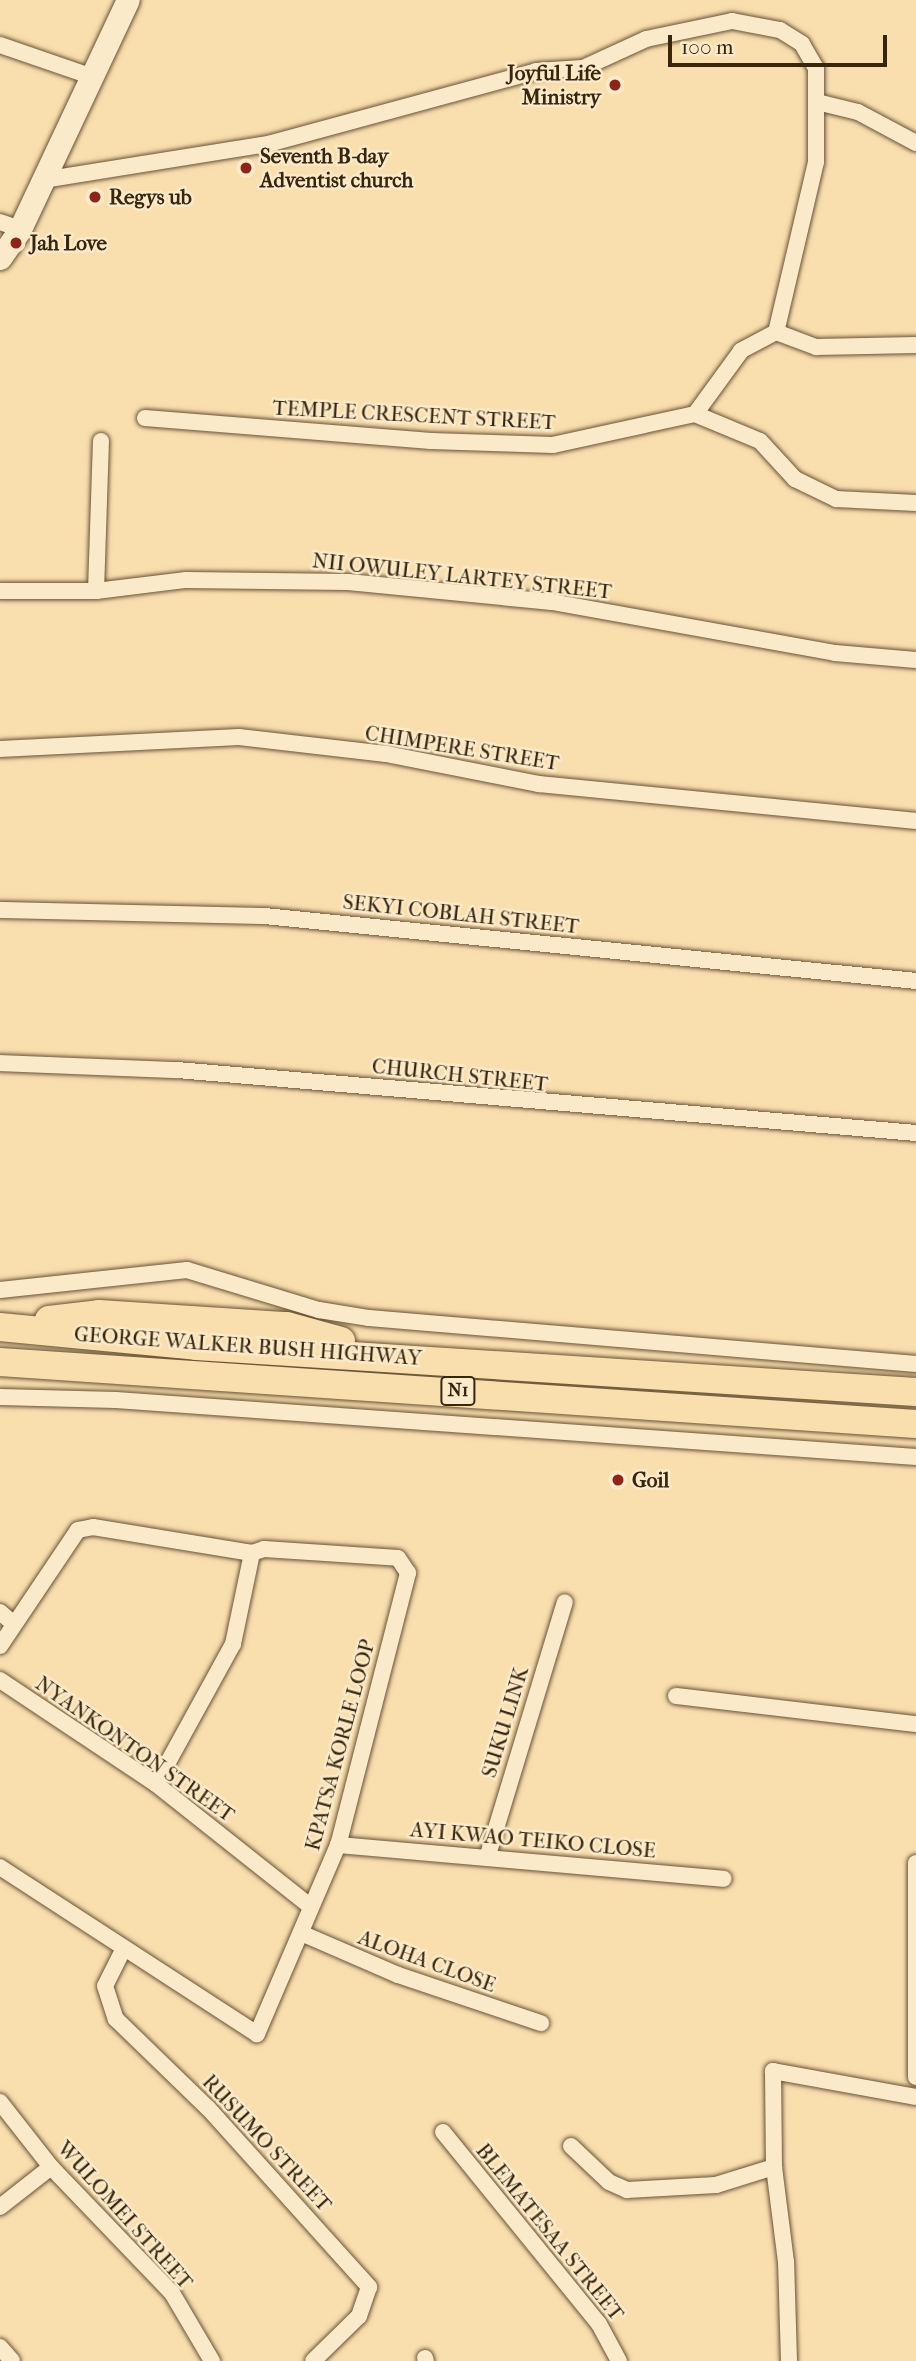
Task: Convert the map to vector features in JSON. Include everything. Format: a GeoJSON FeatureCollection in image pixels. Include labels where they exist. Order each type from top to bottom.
{"type":"FeatureCollection","features":[{"type":"Feature","properties":{"kind":"highway","name":"GEORGE WALKER BUSH HIGHWAY"},"geometry":{"type":"LineString","coordinates":[[0,1326],[99,1314],[287,1326],[398,1356],[916,1392]]}},
{"type":"Feature","properties":{"kind":"highway","name":"GEORGE WALKER BUSH HIGHWAY"},"geometry":{"type":"LineString","coordinates":[[0,1362],[916,1424]]}},
{"type":"Feature","properties":{"kind":"main road"},"geometry":{"type":"LineString","coordinates":[[0,258],[10,226],[43,180],[128,0]]}},
{"type":"Feature","properties":{"kind":"street"},"geometry":{"type":"LineString","coordinates":[[43,180],[268,144],[536,71],[583,68],[646,39],[733,21],[780,30],[802,44],[816,68],[816,162],[776,332],[741,351],[695,414],[760,441],[795,479],[835,499],[916,503]]}},
{"type":"Feature","properties":{"kind":"street"},"geometry":{"type":"LineString","coordinates":[[0,45],[93,77]]}},
{"type":"Feature","properties":{"kind":"street"},"geometry":{"type":"LineString","coordinates":[[817,102],[858,112],[916,143]]}},
{"type":"Feature","properties":{"kind":"street"},"geometry":{"type":"LineString","coordinates":[[776,332],[816,347],[916,345]]}},
{"type":"Feature","properties":{"kind":"street","name":"TEMPLE CRESCENT STREET"},"geometry":{"type":"LineString","coordinates":[[145,418],[431,442],[553,445],[695,414]]}},
{"type":"Feature","properties":{"kind":"street"},"geometry":{"type":"LineString","coordinates":[[96,591],[101,441]]}},
{"type":"Feature","properties":{"kind":"street","name":"NII OWULEY LARTEY STREET"},"geometry":{"type":"LineString","coordinates":[[0,591],[96,591],[186,580],[348,582],[552,602],[835,653],[916,660]]}},
{"type":"Feature","properties":{"kind":"street","name":"CHIMPERE STREET"},"geometry":{"type":"LineString","coordinates":[[0,749],[239,737],[386,754],[540,784],[916,821]]}},
{"type":"Feature","properties":{"kind":"street","name":"SEKYI COBLAH STREET"},"geometry":{"type":"LineString","coordinates":[[0,910],[264,916],[916,981]]}},
{"type":"Feature","properties":{"kind":"street","name":"CHURCH STREET"},"geometry":{"type":"LineString","coordinates":[[0,1063],[177,1070],[916,1133]]}},
{"type":"Feature","properties":{"kind":"street"},"geometry":{"type":"LineString","coordinates":[[0,1290],[187,1270],[318,1310],[369,1318],[916,1364]]}},
{"type":"Feature","properties":{"kind":"street"},"geometry":{"type":"LineString","coordinates":[[0,1397],[157,1402],[916,1457]]}},
{"type":"Feature","properties":{"kind":"street","name":"KPATSA KORLE LOOP"},"geometry":{"type":"LineString","coordinates":[[0,1867],[252,2035],[261,2031],[338,1845],[407,1567],[398,1558],[264,1549],[252,1553],[93,1527],[78,1530],[14,1624]]}},
{"type":"Feature","properties":{"kind":"street"},"geometry":{"type":"LineString","coordinates":[[156,1784],[233,1644],[252,1553]]}},
{"type":"Feature","properties":{"kind":"street","name":"SUKU LINK"},"geometry":{"type":"LineString","coordinates":[[488,1855],[565,1602]]}},
{"type":"Feature","properties":{"kind":"street"},"geometry":{"type":"LineString","coordinates":[[0,1612],[14,1624],[0,1646]]}},
{"type":"Feature","properties":{"kind":"street","name":"NYANKONTON STREET"},"geometry":{"type":"LineString","coordinates":[[0,1680],[156,1784],[311,1907]]}},
{"type":"Feature","properties":{"kind":"street"},"geometry":{"type":"LineString","coordinates":[[676,1696],[916,1724]]}},
{"type":"Feature","properties":{"kind":"street","name":"AYI KWAO TEIKO CLOSE"},"geometry":{"type":"LineString","coordinates":[[338,1845],[488,1855],[724,1879]]}},
{"type":"Feature","properties":{"kind":"street"},"geometry":{"type":"LineString","coordinates":[[916,1863],[916,2077]]}},
{"type":"Feature","properties":{"kind":"street","name":"ALOHA CLOSE"},"geometry":{"type":"LineString","coordinates":[[301,1933],[398,1975],[541,2023]]}},
{"type":"Feature","properties":{"kind":"street","name":"RUSUMO STREET"},"geometry":{"type":"LineString","coordinates":[[124,1948],[105,1986],[116,2019],[208,2108],[369,2287],[359,2316],[313,2361]]}},
{"type":"Feature","properties":{"kind":"street"},"geometry":{"type":"LineString","coordinates":[[789,2361],[786,2262],[774,2167],[773,2071],[916,2097]]}},
{"type":"Feature","properties":{"kind":"street","name":"WULOMEI STREET"},"geometry":{"type":"LineString","coordinates":[[0,2102],[51,2166],[172,2293],[212,2361]]}},
{"type":"Feature","properties":{"kind":"street","name":"BLEMATESAA STREET"},"geometry":{"type":"LineString","coordinates":[[443,2132],[599,2324],[619,2361]]}},
{"type":"Feature","properties":{"kind":"street"},"geometry":{"type":"LineString","coordinates":[[571,2146],[609,2182],[627,2190],[716,2185],[774,2167]]}},
{"type":"Feature","properties":{"kind":"street"},"geometry":{"type":"LineString","coordinates":[[0,2207],[51,2166]]}},
{"type":"Feature","properties":{"kind":"street"},"geometry":{"type":"LineString","coordinates":[[0,2347],[12,2361]]}},
{"type":"Feature","properties":{"kind":"place","name":"Joyful Life Ministry"},"geometry":{"type":"Point","coordinates":[615,85]}},
{"type":"Feature","properties":{"kind":"place","name":"Seventh B-day Adventist church"},"geometry":{"type":"Point","coordinates":[246,168]}},
{"type":"Feature","properties":{"kind":"place","name":"Regys ub"},"geometry":{"type":"Point","coordinates":[95,197]}},
{"type":"Feature","properties":{"kind":"place","name":"Jah Love"},"geometry":{"type":"Point","coordinates":[16,243]}},
{"type":"Feature","properties":{"kind":"place","name":"Goil"},"geometry":{"type":"Point","coordinates":[618,1480]}}]}
